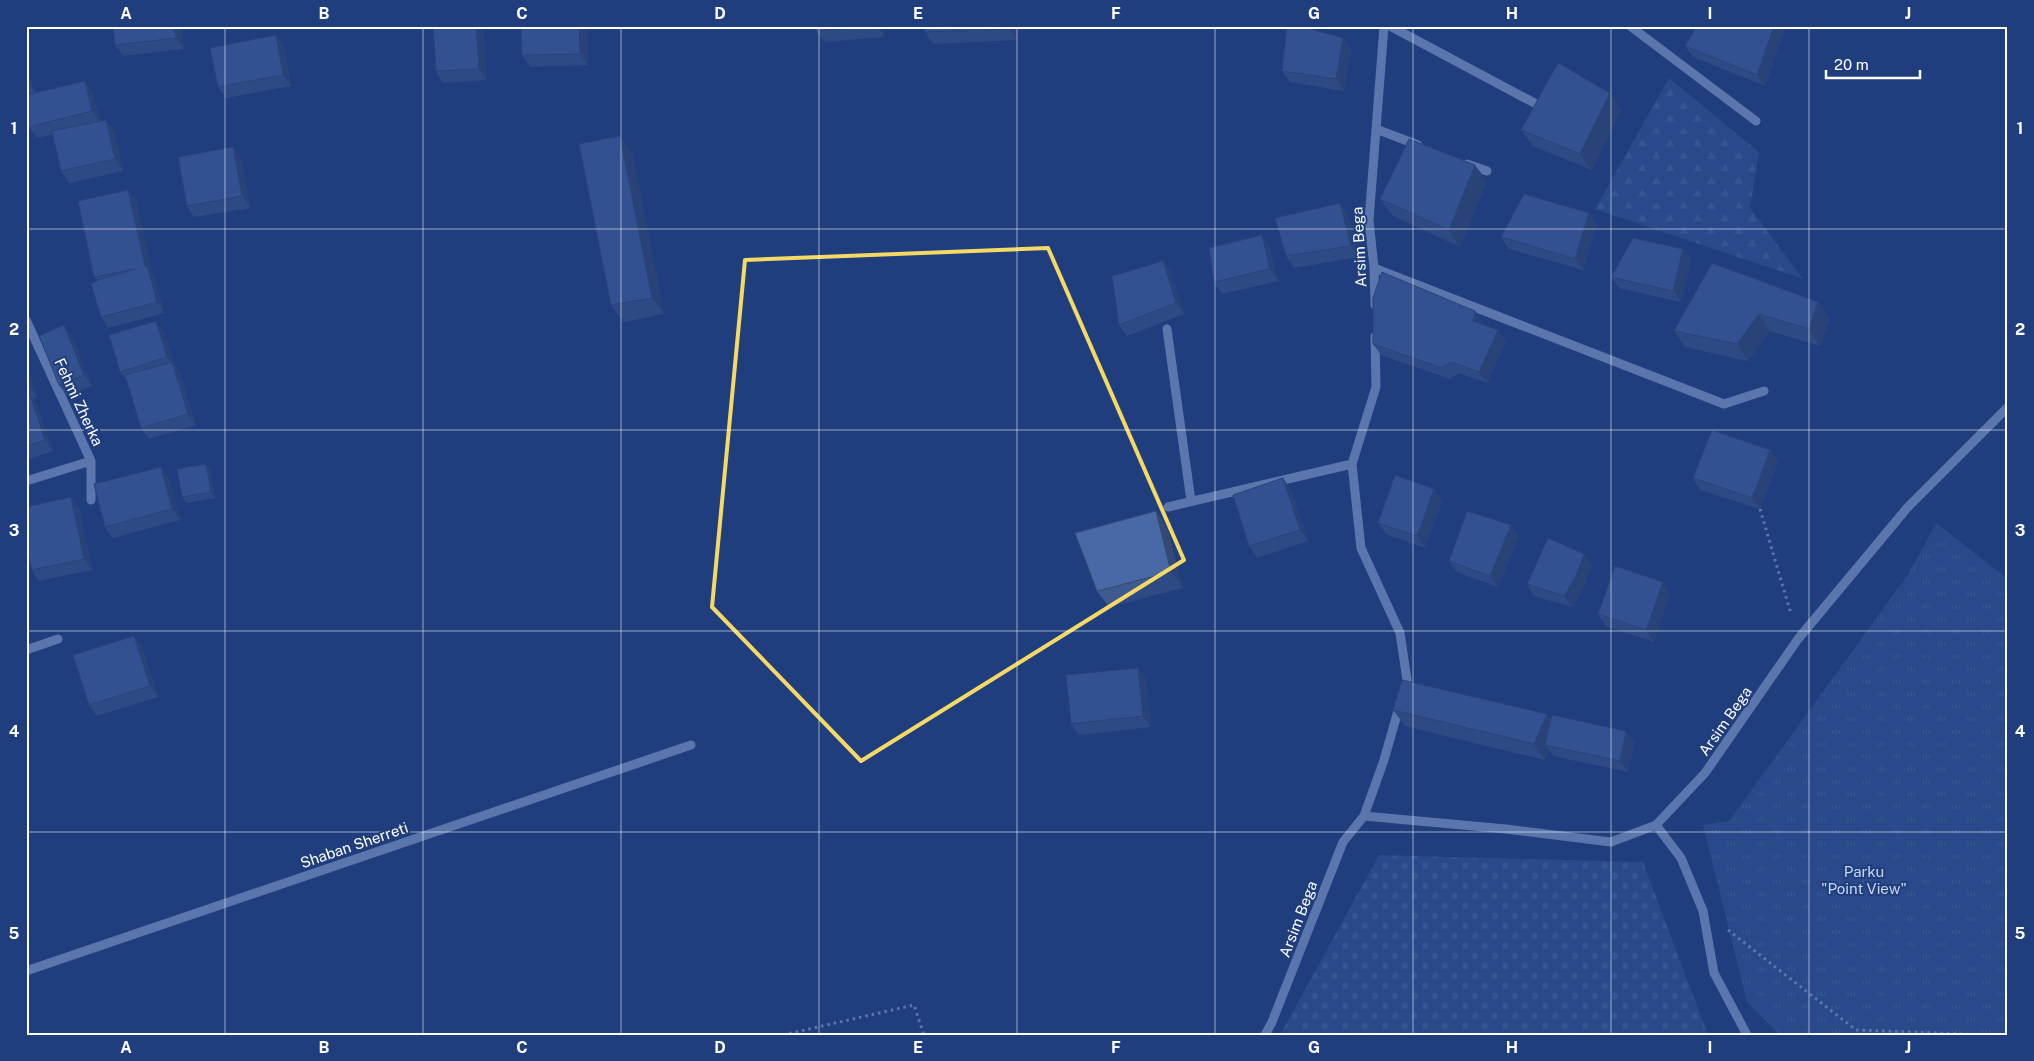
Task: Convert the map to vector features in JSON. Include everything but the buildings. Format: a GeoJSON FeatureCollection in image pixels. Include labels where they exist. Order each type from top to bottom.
{"type":"FeatureCollection","features":[{"type":"Feature","properties":{"kind":"street","name":"Arsim Bega"},"geometry":{"type":"LineString","coordinates":[[1375,318],[1374,268],[1369,220],[1384,26]]}},
{"type":"Feature","properties":{"kind":"street"},"geometry":{"type":"LineString","coordinates":[[1390,26],[1540,106]]}},
{"type":"Feature","properties":{"kind":"street"},"geometry":{"type":"LineString","coordinates":[[1630,26],[1756,120]]}},
{"type":"Feature","properties":{"kind":"street"},"geometry":{"type":"LineString","coordinates":[[1376,129],[1432,150]]}},
{"type":"Feature","properties":{"kind":"street"},"geometry":{"type":"LineString","coordinates":[[1460,161],[1487,171]]}},
{"type":"Feature","properties":{"kind":"street"},"geometry":{"type":"LineString","coordinates":[[1374,268],[1724,404],[1764,391]]}},
{"type":"Feature","properties":{"kind":"street","name":"Fehmi Zherka"},"geometry":{"type":"LineString","coordinates":[[26,320],[91,461],[91,500]]}},
{"type":"Feature","properties":{"kind":"street","name":"Arsim Bega"},"geometry":{"type":"LineString","coordinates":[[1265,1035],[1272,1022],[1343,842],[1364,816],[1384,760],[1407,680],[1400,633],[1360,548],[1352,464],[1376,387],[1375,328]]}},
{"type":"Feature","properties":{"kind":"street"},"geometry":{"type":"LineString","coordinates":[[1167,329],[1191,501]]}},
{"type":"Feature","properties":{"kind":"street","name":"Arsim Bega"},"geometry":{"type":"LineString","coordinates":[[1364,816],[1506,829],[1611,842],[1656,825],[1706,773],[1798,639],[1907,508],[2008,407]]}},
{"type":"Feature","properties":{"kind":"street"},"geometry":{"type":"LineString","coordinates":[[26,481],[91,461]]}},
{"type":"Feature","properties":{"kind":"street"},"geometry":{"type":"LineString","coordinates":[[1168,507],[1352,464]]}},
{"type":"Feature","properties":{"kind":"street"},"geometry":{"type":"LineString","coordinates":[[26,650],[58,639]]}},
{"type":"Feature","properties":{"kind":"street","name":"Shaban Sherreti"},"geometry":{"type":"LineString","coordinates":[[26,971],[691,745]]}},
{"type":"Feature","properties":{"kind":"street"},"geometry":{"type":"LineString","coordinates":[[1656,825],[1681,858],[1703,911],[1714,973],[1747,1035]]}},
{"type":"Feature","properties":{"kind":"path"},"geometry":{"type":"LineString","coordinates":[[1760,509],[1798,639]]}},
{"type":"Feature","properties":{"kind":"path"},"geometry":{"type":"LineString","coordinates":[[1703,911],[1856,1030],[1986,1035]]}},
{"type":"Feature","properties":{"kind":"path"},"geometry":{"type":"LineString","coordinates":[[783,1035],[914,1005],[924,1035]]}},
{"type":"Feature","properties":{"kind":"highlighted area"},"geometry":{"type":"Polygon","coordinates":[[[1048,248],[1184,560],[861,761],[712,607],[745,260],[1048,248]]]}},
{"type":"Feature","properties":{"kind":"green space"},"geometry":{"type":"Polygon","coordinates":[[[1669,78],[1759,152],[1750,208],[1803,279],[1595,209],[1669,78]]]}},
{"type":"Feature","properties":{"kind":"green space","name":"Parku \"Point View\""},"geometry":{"type":"Polygon","coordinates":[[[1936,523],[2008,579],[2008,1035],[1780,1035],[1747,1002],[1703,825],[1729,821],[1909,573],[1936,523]]]}},
{"type":"Feature","properties":{"kind":"green space"},"geometry":{"type":"Polygon","coordinates":[[[1379,855],[1643,862],[1708,1035],[1280,1035],[1379,855]]]}}]}
